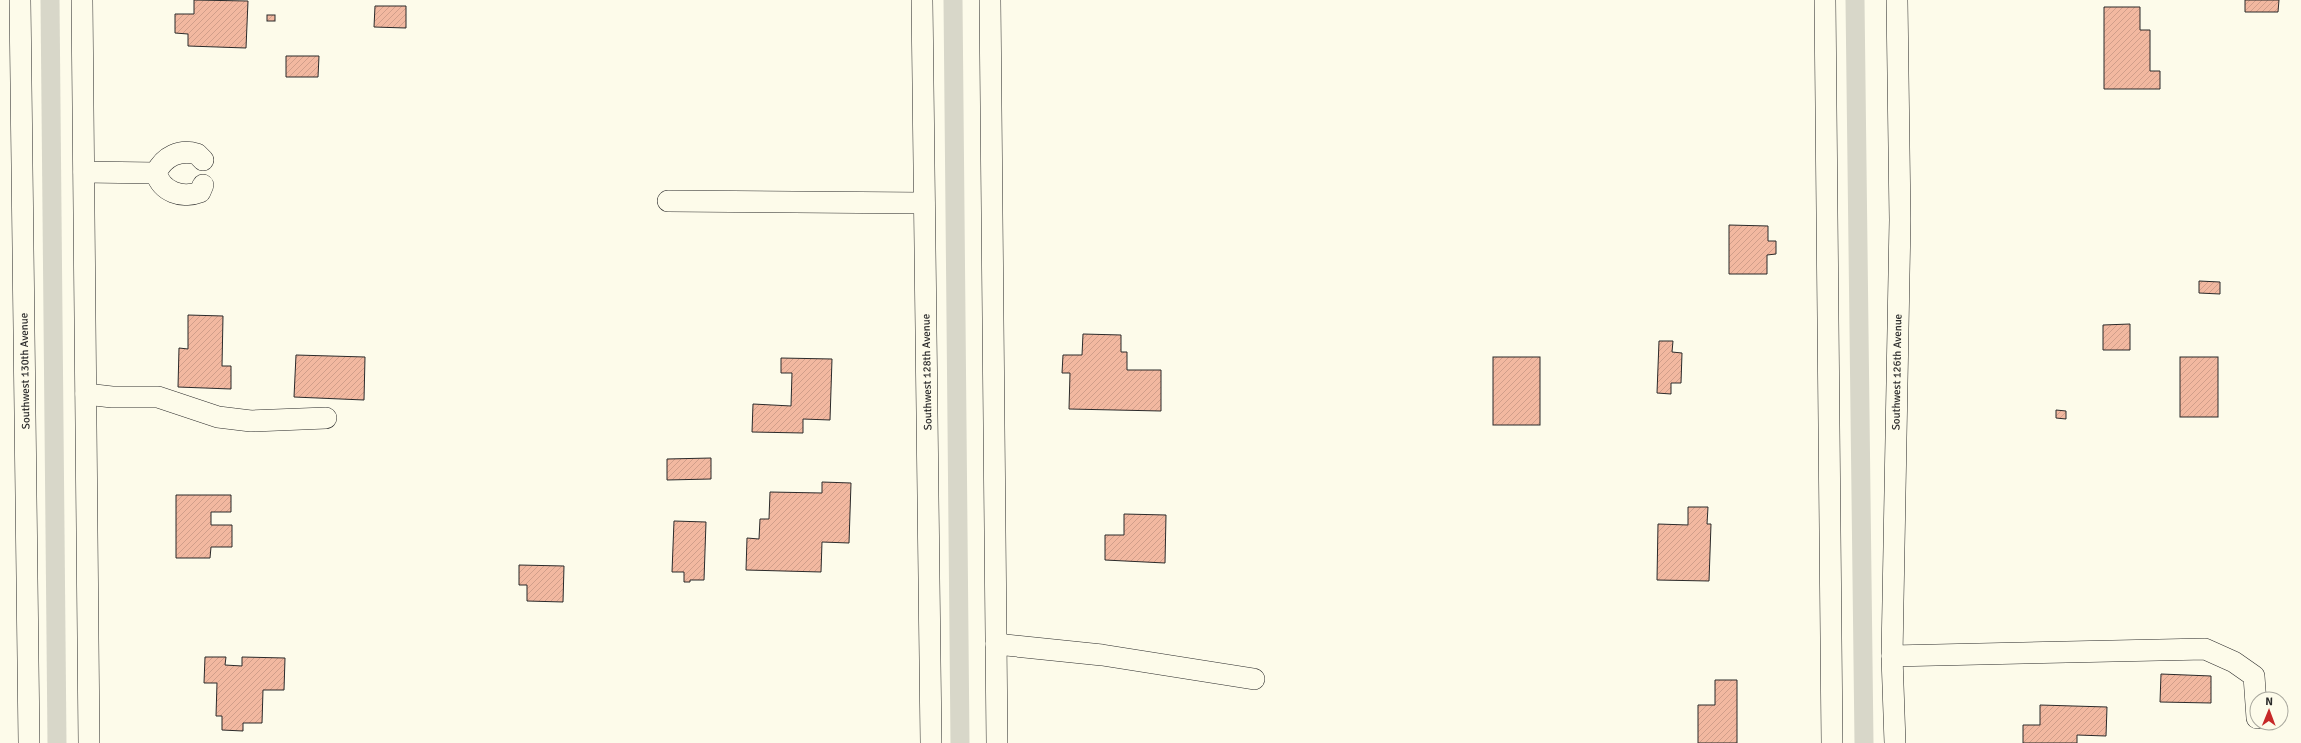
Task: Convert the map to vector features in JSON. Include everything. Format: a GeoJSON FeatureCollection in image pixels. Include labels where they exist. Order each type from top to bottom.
{"type":"FeatureCollection","features":[{"type":"Feature","properties":{"kind":"street","name":"Southwest 130th Avenue"},"geometry":{"type":"LineString","coordinates":[[20,0],[29,743]]}},
{"type":"Feature","properties":{"kind":"street"},"geometry":{"type":"LineString","coordinates":[[82,0],[89,743]]}},
{"type":"Feature","properties":{"kind":"street","name":"Southwest 128th Avenue"},"geometry":{"type":"LineString","coordinates":[[922,0],[931,743]]}},
{"type":"Feature","properties":{"kind":"street"},"geometry":{"type":"LineString","coordinates":[[990,0],[997,743]]}},
{"type":"Feature","properties":{"kind":"street"},"geometry":{"type":"LineString","coordinates":[[1825,0],[1832,743]]}},
{"type":"Feature","properties":{"kind":"street","name":"Southwest 126th Avenue"},"geometry":{"type":"LineString","coordinates":[[1895,743],[1892,656],[1900,220],[1897,0]]}},
{"type":"Feature","properties":{"kind":"street"},"geometry":{"type":"LineString","coordinates":[[156,173],[164,160],[178,153],[197,154],[203,160]]}},
{"type":"Feature","properties":{"kind":"street"},"geometry":{"type":"LineString","coordinates":[[84,172],[156,173]]}},
{"type":"Feature","properties":{"kind":"street"},"geometry":{"type":"LineString","coordinates":[[156,173],[161,184],[173,193],[193,195],[200,192],[203,185]]}},
{"type":"Feature","properties":{"kind":"street"},"geometry":{"type":"LineString","coordinates":[[668,201],[924,203]]}},
{"type":"Feature","properties":{"kind":"street"},"geometry":{"type":"LineString","coordinates":[[86,394],[112,397],[158,397],[218,417],[244,420],[326,418]]}},
{"type":"Feature","properties":{"kind":"street"},"geometry":{"type":"LineString","coordinates":[[996,644],[1102,655],[1254,679]]}},
{"type":"Feature","properties":{"kind":"street"},"geometry":{"type":"LineString","coordinates":[[1892,656],[2205,649],[2234,662],[2254,676],[2255,691]]}},
{"type":"Feature","properties":{"kind":"building"},"geometry":{"type":"Polygon","coordinates":[[[194,0],[248,1],[246,48],[188,46],[188,34],[175,33],[175,14],[194,14],[194,0]]]}},
{"type":"Feature","properties":{"kind":"building"},"geometry":{"type":"Polygon","coordinates":[[[2245,0],[2279,0],[2278,12],[2245,12],[2245,0]]]}},
{"type":"Feature","properties":{"kind":"building"},"geometry":{"type":"Polygon","coordinates":[[[375,6],[406,6],[406,28],[374,27],[375,6]]]}},
{"type":"Feature","properties":{"kind":"building"},"geometry":{"type":"Polygon","coordinates":[[[2104,7],[2140,7],[2140,30],[2150,30],[2150,71],[2160,71],[2160,89],[2104,89],[2104,7]]]}},
{"type":"Feature","properties":{"kind":"building"},"geometry":{"type":"Polygon","coordinates":[[[267,15],[275,15],[275,21],[267,21],[267,15]]]}},
{"type":"Feature","properties":{"kind":"building"},"geometry":{"type":"Polygon","coordinates":[[[286,56],[319,56],[318,77],[286,77],[286,56]]]}},
{"type":"Feature","properties":{"kind":"building"},"geometry":{"type":"Polygon","coordinates":[[[1729,225],[1768,226],[1768,241],[1776,241],[1776,254],[1767,255],[1767,274],[1729,274],[1729,225]]]}},
{"type":"Feature","properties":{"kind":"building"},"geometry":{"type":"Polygon","coordinates":[[[2199,281],[2220,282],[2220,294],[2199,293],[2199,281]]]}},
{"type":"Feature","properties":{"kind":"building"},"geometry":{"type":"Polygon","coordinates":[[[188,315],[223,316],[222,366],[231,366],[231,389],[178,387],[179,348],[188,349],[188,315]]]}},
{"type":"Feature","properties":{"kind":"building"},"geometry":{"type":"Polygon","coordinates":[[[2130,324],[2130,350],[2103,350],[2103,325],[2130,324]]]}},
{"type":"Feature","properties":{"kind":"building"},"geometry":{"type":"Polygon","coordinates":[[[1083,334],[1121,335],[1121,352],[1127,352],[1127,370],[1161,370],[1161,411],[1069,409],[1070,373],[1062,373],[1063,355],[1082,355],[1083,334]]]}},
{"type":"Feature","properties":{"kind":"building"},"geometry":{"type":"Polygon","coordinates":[[[1659,341],[1673,341],[1672,352],[1682,353],[1681,383],[1671,383],[1671,394],[1657,393],[1659,341]]]}},
{"type":"Feature","properties":{"kind":"building"},"geometry":{"type":"Polygon","coordinates":[[[296,355],[365,357],[364,400],[294,397],[296,355]]]}},
{"type":"Feature","properties":{"kind":"building"},"geometry":{"type":"Polygon","coordinates":[[[1493,357],[1540,357],[1540,425],[1493,425],[1493,357]]]}},
{"type":"Feature","properties":{"kind":"building"},"geometry":{"type":"Polygon","coordinates":[[[2180,357],[2218,357],[2218,417],[2180,417],[2180,357]]]}},
{"type":"Feature","properties":{"kind":"building"},"geometry":{"type":"Polygon","coordinates":[[[781,358],[832,359],[830,420],[803,419],[803,433],[752,432],[753,404],[791,406],[792,373],[781,373],[781,358]]]}},
{"type":"Feature","properties":{"kind":"building"},"geometry":{"type":"Polygon","coordinates":[[[2056,410],[2066,411],[2066,419],[2056,418],[2056,410]]]}},
{"type":"Feature","properties":{"kind":"building"},"geometry":{"type":"Polygon","coordinates":[[[711,458],[711,479],[667,480],[667,459],[711,458]]]}},
{"type":"Feature","properties":{"kind":"building"},"geometry":{"type":"Polygon","coordinates":[[[822,482],[851,483],[849,543],[822,542],[821,572],[746,570],[747,538],[759,539],[760,519],[769,519],[770,492],[822,493],[822,482]]]}},
{"type":"Feature","properties":{"kind":"building"},"geometry":{"type":"Polygon","coordinates":[[[176,495],[231,495],[231,512],[211,512],[211,525],[232,525],[232,547],[211,547],[210,558],[176,558],[176,495]]]}},
{"type":"Feature","properties":{"kind":"building"},"geometry":{"type":"Polygon","coordinates":[[[1688,507],[1708,507],[1707,524],[1711,524],[1709,581],[1657,580],[1658,524],[1688,525],[1688,507]]]}},
{"type":"Feature","properties":{"kind":"building"},"geometry":{"type":"Polygon","coordinates":[[[1124,514],[1166,515],[1165,563],[1105,560],[1105,535],[1124,535],[1124,514]]]}},
{"type":"Feature","properties":{"kind":"building"},"geometry":{"type":"Polygon","coordinates":[[[674,521],[706,522],[704,580],[690,580],[690,582],[684,582],[684,572],[672,572],[674,521]]]}},
{"type":"Feature","properties":{"kind":"building"},"geometry":{"type":"Polygon","coordinates":[[[519,565],[564,566],[563,602],[527,601],[527,585],[519,585],[519,565]]]}},
{"type":"Feature","properties":{"kind":"building"},"geometry":{"type":"Polygon","coordinates":[[[205,657],[226,657],[225,665],[242,666],[242,657],[285,658],[284,690],[263,690],[262,723],[243,723],[243,731],[222,730],[222,716],[216,716],[217,683],[204,683],[205,657]]]}},
{"type":"Feature","properties":{"kind":"building"},"geometry":{"type":"Polygon","coordinates":[[[2161,674],[2211,676],[2211,703],[2160,702],[2161,674]]]}},
{"type":"Feature","properties":{"kind":"building"},"geometry":{"type":"Polygon","coordinates":[[[1715,680],[1737,680],[1737,743],[1698,743],[1698,705],[1715,705],[1715,680]]]}},
{"type":"Feature","properties":{"kind":"building"},"geometry":{"type":"Polygon","coordinates":[[[2040,705],[2107,707],[2106,736],[2077,735],[2077,743],[2023,743],[2023,725],[2040,725],[2040,705]]]}},
{"type":"Feature","properties":{"kind":"waterway"},"geometry":{"type":"LineString","coordinates":[[50,0],[57,743]]}},
{"type":"Feature","properties":{"kind":"waterway"},"geometry":{"type":"LineString","coordinates":[[953,0],[960,743]]}},
{"type":"Feature","properties":{"kind":"waterway"},"geometry":{"type":"LineString","coordinates":[[1855,0],[1864,743]]}}]}
